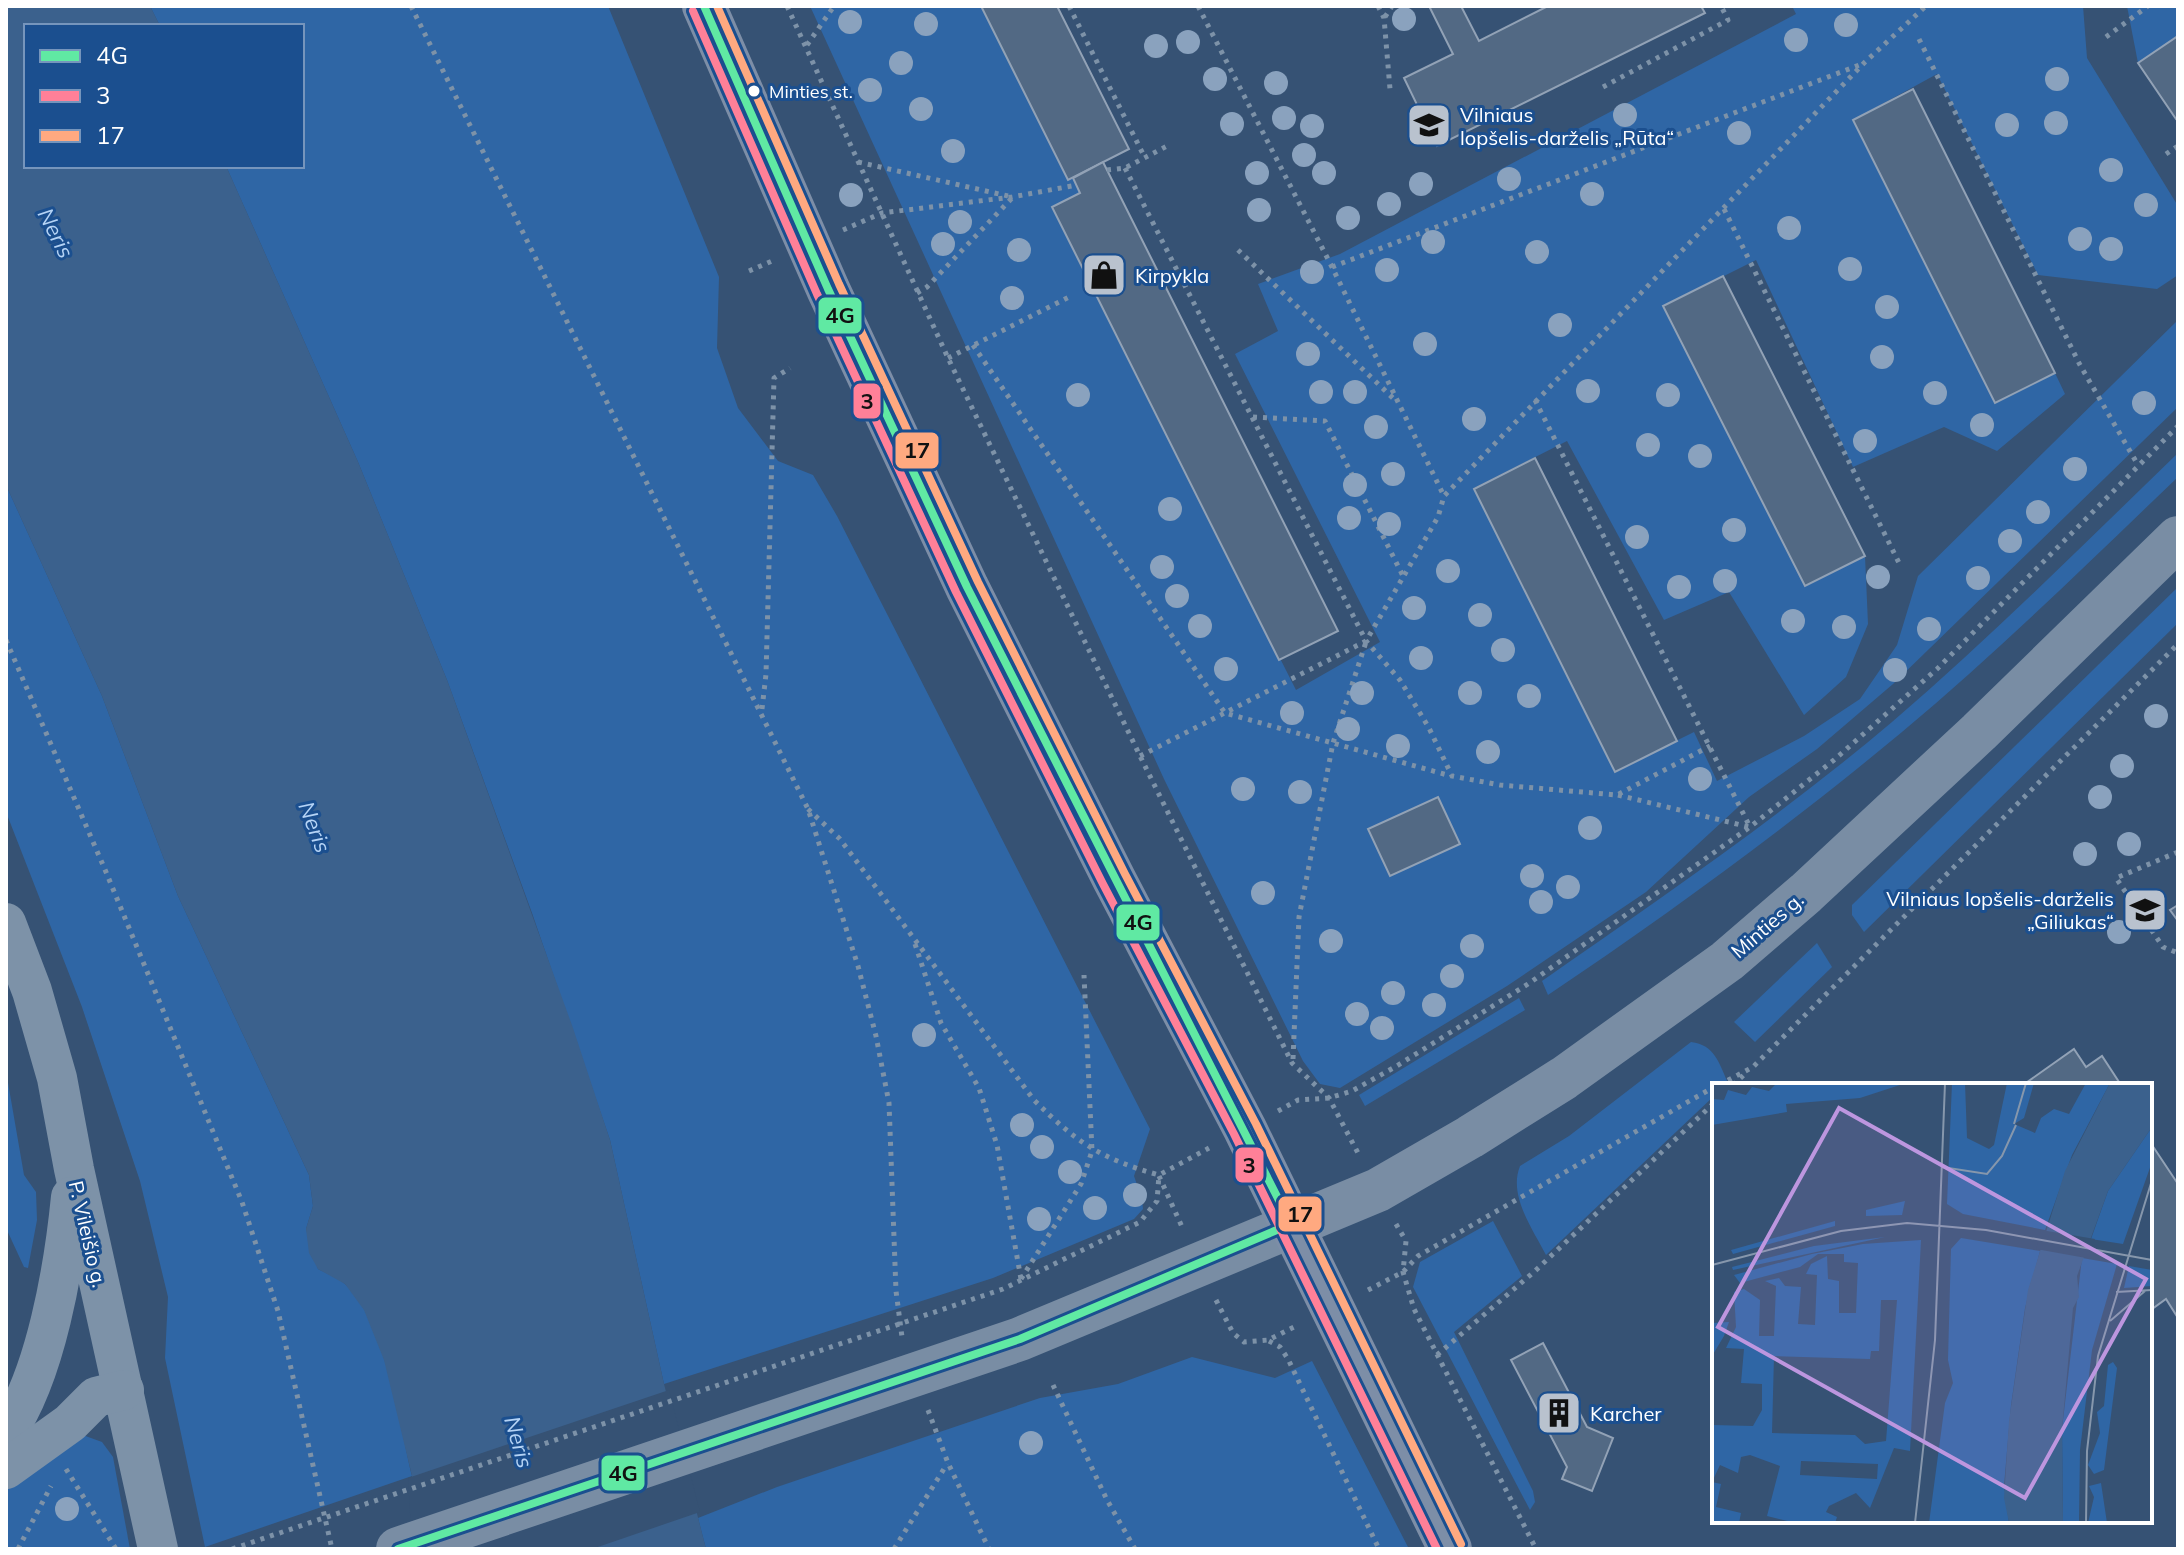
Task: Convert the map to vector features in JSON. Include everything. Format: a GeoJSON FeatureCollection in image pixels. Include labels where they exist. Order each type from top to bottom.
{"type":"FeatureCollection","features":[{"type":"Feature","properties":{"kind":"main road"},"geometry":{"type":"LineString","coordinates":[[704,6],[828,289],[967,587],[1291,1224],[1446,1548]]}},
{"type":"Feature","properties":{"kind":"main road","name":"Minties g."},"geometry":{"type":"LineString","coordinates":[[398,1549],[1020,1339],[1378,1190],[1564,1078],[1706,977],[1806,893],[1979,732],[2178,538]]}},
{"type":"Feature","properties":{"kind":"street","name":"P. Vileišio g."},"geometry":{"type":"LineString","coordinates":[[6,923],[32,991],[57,1078],[110,1394],[158,1549]]}},
{"type":"Feature","properties":{"kind":"street"},"geometry":{"type":"LineString","coordinates":[[6,1433],[20,1413],[31,1387],[55,1296],[67,1233],[74,1169]]}},
{"type":"Feature","properties":{"kind":"street"},"geometry":{"type":"LineString","coordinates":[[31,1387],[58,1385],[110,1394]]}},
{"type":"Feature","properties":{"kind":"street"},"geometry":{"type":"LineString","coordinates":[[6,1469],[110,1394]]}},
{"type":"Feature","properties":{"kind":"path"},"geometry":{"type":"LineString","coordinates":[[411,6],[808,809],[858,966],[889,1103],[896,1291],[902,1341]]}},
{"type":"Feature","properties":{"kind":"path"},"geometry":{"type":"LineString","coordinates":[[787,6],[948,358],[1292,1063],[1329,1098],[1352,1091],[1395,1067],[1528,984],[1750,827],[1834,760],[1937,669],[2178,426]]}},
{"type":"Feature","properties":{"kind":"path"},"geometry":{"type":"LineString","coordinates":[[807,45],[834,6]]}},
{"type":"Feature","properties":{"kind":"path"},"geometry":{"type":"LineString","coordinates":[[1069,6],[1145,158]]}},
{"type":"Feature","properties":{"kind":"path"},"geometry":{"type":"LineString","coordinates":[[1198,6],[1332,267],[1444,496]]}},
{"type":"Feature","properties":{"kind":"path"},"geometry":{"type":"LineString","coordinates":[[1378,6],[1384,18],[1390,89]]}},
{"type":"Feature","properties":{"kind":"path"},"geometry":{"type":"LineString","coordinates":[[1384,18],[1392,6]]}},
{"type":"Feature","properties":{"kind":"path"},"geometry":{"type":"LineString","coordinates":[[1603,87],[1728,20],[1721,6]]}},
{"type":"Feature","properties":{"kind":"path"},"geometry":{"type":"LineString","coordinates":[[1292,1063],[1299,917],[1333,743],[1366,641],[1438,517],[1444,496],[1865,62],[1926,6]]}},
{"type":"Feature","properties":{"kind":"path"},"geometry":{"type":"LineString","coordinates":[[2106,37],[2148,6]]}},
{"type":"Feature","properties":{"kind":"path"},"geometry":{"type":"LineString","coordinates":[[1919,39],[2080,365],[2138,465]]}},
{"type":"Feature","properties":{"kind":"path"},"geometry":{"type":"LineString","coordinates":[[1079,49],[1088,44]]}},
{"type":"Feature","properties":{"kind":"path"},"geometry":{"type":"LineString","coordinates":[[1332,267],[1865,62]]}},
{"type":"Feature","properties":{"kind":"path"},"geometry":{"type":"LineString","coordinates":[[1113,117],[1122,112]]}},
{"type":"Feature","properties":{"kind":"path"},"geometry":{"type":"LineString","coordinates":[[1107,170],[1125,168],[1169,145]]}},
{"type":"Feature","properties":{"kind":"path"},"geometry":{"type":"LineString","coordinates":[[2166,154],[2178,146]]}},
{"type":"Feature","properties":{"kind":"path"},"geometry":{"type":"LineString","coordinates":[[858,162],[1012,197]]}},
{"type":"Feature","properties":{"kind":"path"},"geometry":{"type":"LineString","coordinates":[[1125,168],[1366,641],[1400,680],[1429,728],[1452,776]]}},
{"type":"Feature","properties":{"kind":"path"},"geometry":{"type":"LineString","coordinates":[[882,213],[1012,197],[1077,185]]}},
{"type":"Feature","properties":{"kind":"path"},"geometry":{"type":"LineString","coordinates":[[917,293],[927,287],[1012,197]]}},
{"type":"Feature","properties":{"kind":"path"},"geometry":{"type":"LineString","coordinates":[[1724,209],[1900,565]]}},
{"type":"Feature","properties":{"kind":"path"},"geometry":{"type":"LineString","coordinates":[[1238,250],[1400,405]]}},
{"type":"Feature","properties":{"kind":"path"},"geometry":{"type":"LineString","coordinates":[[948,358],[1069,297]]}},
{"type":"Feature","properties":{"kind":"path"},"geometry":{"type":"LineString","coordinates":[[973,345],[1225,713],[1452,776],[1500,785],[1617,795],[1750,827]]}},
{"type":"Feature","properties":{"kind":"path"},"geometry":{"type":"LineString","coordinates":[[762,712],[766,674],[774,378],[790,368]]}},
{"type":"Feature","properties":{"kind":"path"},"geometry":{"type":"LineString","coordinates":[[1535,400],[1750,827]]}},
{"type":"Feature","properties":{"kind":"path"},"geometry":{"type":"LineString","coordinates":[[1252,417],[1325,421],[1403,576]]}},
{"type":"Feature","properties":{"kind":"path"},"geometry":{"type":"LineString","coordinates":[[6,640],[242,1202],[278,1311],[332,1549]]}},
{"type":"Feature","properties":{"kind":"path"},"geometry":{"type":"LineString","coordinates":[[1140,756],[1366,641]]}},
{"type":"Feature","properties":{"kind":"path"},"geometry":{"type":"LineString","coordinates":[[1735,1083],[2178,644]]}},
{"type":"Feature","properties":{"kind":"path"},"geometry":{"type":"LineString","coordinates":[[1617,795],[1710,746]]}},
{"type":"Feature","properties":{"kind":"path"},"geometry":{"type":"LineString","coordinates":[[232,1549],[1003,1289],[1140,1222],[1157,1201],[1159,1175],[1092,1151],[1062,1128],[1034,1100],[840,839],[808,809]]}},
{"type":"Feature","properties":{"kind":"path"},"geometry":{"type":"LineString","coordinates":[[2178,852],[2116,878],[2163,947],[2178,953]]}},
{"type":"Feature","properties":{"kind":"path"},"geometry":{"type":"LineString","coordinates":[[913,939],[941,1023],[979,1088],[997,1145],[1021,1279]]}},
{"type":"Feature","properties":{"kind":"path"},"geometry":{"type":"LineString","coordinates":[[1021,1279],[1081,1184],[1092,1151],[1084,975]]}},
{"type":"Feature","properties":{"kind":"path"},"geometry":{"type":"LineString","coordinates":[[1722,1083],[1753,1067]]}},
{"type":"Feature","properties":{"kind":"path"},"geometry":{"type":"LineString","coordinates":[[1536,1549],[1414,1309],[1403,1272],[1418,1256],[1712,1088]]}},
{"type":"Feature","properties":{"kind":"path"},"geometry":{"type":"LineString","coordinates":[[1437,1355],[1535,1271],[1712,1105]]}},
{"type":"Feature","properties":{"kind":"path"},"geometry":{"type":"LineString","coordinates":[[1268,1340],[1280,1347],[1288,1359],[1379,1549]]}},
{"type":"Feature","properties":{"kind":"path"},"geometry":{"type":"LineString","coordinates":[[1053,1385],[1107,1500],[1135,1549]]}},
{"type":"Feature","properties":{"kind":"path"},"geometry":{"type":"LineString","coordinates":[[926,1405],[948,1463],[989,1549]]}},
{"type":"Feature","properties":{"kind":"path"},"geometry":{"type":"LineString","coordinates":[[894,1549],[948,1463]]}},
{"type":"Feature","properties":{"kind":"path"},"geometry":{"type":"LineString","coordinates":[[18,1549],[36,1512]]}},
{"type":"Feature","properties":{"kind":"shaded area"},"geometry":{"type":"Polygon","coordinates":[[[150,6],[608,6],[719,277],[717,348],[738,408],[778,461],[813,475],[837,516],[1150,1129],[1134,1176],[1143,1209],[1134,1219],[993,1278],[664,1384],[610,1140],[532,913],[447,680],[358,462],[227,168],[304,168],[304,24],[159,24],[150,6]]]}},
{"type":"Feature","properties":{"kind":"shaded area"},"geometry":{"type":"Polygon","coordinates":[[[810,6],[981,6],[1068,179],[1073,178],[1080,193],[1053,208],[1296,690],[1380,642],[1235,354],[1278,331],[1258,284],[1340,254],[1796,14],[1792,6],[2083,6],[2087,58],[2178,206],[2178,275],[2157,289],[2038,275],[1937,74],[1853,120],[1995,403],[2055,373],[2065,394],[1997,451],[1944,427],[1853,467],[1756,260],[1664,306],[1805,586],[1865,556],[1868,624],[1846,677],[1804,715],[1729,592],[1664,620],[1567,441],[1474,488],[1615,771],[1694,732],[1717,781],[1804,736],[1860,699],[1897,645],[1918,576],[2178,320],[2178,407],[1893,684],[1817,749],[1749,797],[1646,892],[1507,986],[1340,1088],[1320,1084],[1303,1061],[1164,779],[810,6]],[[1438,797],[1369,829],[1390,876],[1460,844],[1438,797]]]}},
{"type":"Feature","properties":{"kind":"shaded area"},"geometry":{"type":"Polygon","coordinates":[[[2127,6],[2178,6],[2178,36],[2138,63],[2127,6]]]}},
{"type":"Feature","properties":{"kind":"shaded area"},"geometry":{"type":"Polygon","coordinates":[[[2178,453],[2178,477],[1938,702],[1773,835],[1548,995],[1542,981],[1764,823],[1892,722],[2001,624],[2178,453]]]}},
{"type":"Feature","properties":{"kind":"shaded area"},"geometry":{"type":"Polygon","coordinates":[[[6,485],[102,696],[178,896],[309,1175],[313,1206],[306,1229],[318,1269],[345,1284],[359,1300],[370,1321],[389,1374],[412,1476],[205,1547],[165,1358],[168,1297],[140,1181],[82,1007],[6,812],[6,485]]]}},
{"type":"Feature","properties":{"kind":"shaded area"},"geometry":{"type":"Polygon","coordinates":[[[2178,587],[2178,623],[1864,932],[1852,915],[1852,905],[2178,587]]]}},
{"type":"Feature","properties":{"kind":"shaded area"},"geometry":{"type":"Polygon","coordinates":[[[1817,943],[1832,967],[1755,1042],[1734,1022],[1817,943]]]}},
{"type":"Feature","properties":{"kind":"shaded area"},"geometry":{"type":"Polygon","coordinates":[[[1519,998],[1525,1010],[1365,1106],[1359,1095],[1519,998]]]}},
{"type":"Feature","properties":{"kind":"shaded area"},"geometry":{"type":"Polygon","coordinates":[[[1691,1042],[1711,1051],[1728,1083],[1712,1083],[1712,1098],[1546,1255],[1520,1200],[1517,1177],[1520,1166],[1569,1136],[1691,1042]]]}},
{"type":"Feature","properties":{"kind":"shaded area"},"geometry":{"type":"Polygon","coordinates":[[[6,1071],[24,1175],[36,1192],[37,1220],[28,1268],[24,1267],[6,1228],[6,1071]]]}},
{"type":"Feature","properties":{"kind":"shaded area"},"geometry":{"type":"Polygon","coordinates":[[[1493,1221],[1522,1276],[1454,1332],[1533,1491],[1535,1502],[1530,1510],[1413,1287],[1420,1262],[1493,1221]]]}},
{"type":"Feature","properties":{"kind":"shaded area"},"geometry":{"type":"Polygon","coordinates":[[[1192,1357],[1275,1378],[1312,1361],[1409,1549],[706,1549],[698,1518],[777,1487],[1040,1398],[1118,1384],[1192,1357]]]}},
{"type":"Feature","properties":{"kind":"shaded area"},"geometry":{"type":"Polygon","coordinates":[[[80,1434],[102,1442],[113,1457],[130,1549],[6,1549],[6,1485],[80,1434]]]}},
{"type":"Feature","properties":{"kind":"water","name":"Neris"},"geometry":{"type":"Polygon","coordinates":[[[6,6],[150,6],[159,24],[24,24],[24,168],[227,168],[358,462],[447,680],[573,1028],[610,1140],[664,1384],[706,1549],[416,1549],[412,1476],[384,1360],[364,1310],[345,1284],[318,1269],[309,1253],[306,1229],[313,1206],[309,1175],[178,896],[102,696],[6,485],[6,6]]]}},
{"type":"Feature","properties":{"kind":"pier"},"geometry":{"type":"Polygon","coordinates":[[[669,1390],[700,1512],[592,1549],[412,1549],[408,1478],[669,1390]]]}},
{"type":"Feature","properties":{"kind":"building"},"geometry":{"type":"Polygon","coordinates":[[[981,6],[1057,6],[1129,149],[1068,180],[981,6]]]}},
{"type":"Feature","properties":{"kind":"building"},"geometry":{"type":"Polygon","coordinates":[[[1429,6],[1461,6],[1479,41],[1548,6],[1701,6],[1705,13],[1437,146],[1404,78],[1453,54],[1429,6]]]}},
{"type":"Feature","properties":{"kind":"building"},"geometry":{"type":"Polygon","coordinates":[[[2178,36],[2178,118],[2176,119],[2138,63],[2178,36]]]}},
{"type":"Feature","properties":{"kind":"building"},"geometry":{"type":"Polygon","coordinates":[[[1913,89],[2055,373],[1995,403],[1853,120],[1913,89]]]}},
{"type":"Feature","properties":{"kind":"building"},"geometry":{"type":"Polygon","coordinates":[[[1103,162],[1338,631],[1279,660],[1052,207],[1080,193],[1073,178],[1103,162]]]}},
{"type":"Feature","properties":{"kind":"building"},"geometry":{"type":"Polygon","coordinates":[[[1723,276],[1865,556],[1805,586],[1663,306],[1723,276]]]}},
{"type":"Feature","properties":{"kind":"building"},"geometry":{"type":"Polygon","coordinates":[[[1535,458],[1677,741],[1615,772],[1474,489],[1535,458]]]}},
{"type":"Feature","properties":{"kind":"building"},"geometry":{"type":"Polygon","coordinates":[[[1438,797],[1460,844],[1390,876],[1368,829],[1438,797]]]}},
{"type":"Feature","properties":{"kind":"building"},"geometry":{"type":"Polygon","coordinates":[[[2178,905],[2178,921],[2170,910],[2178,905]]]}},
{"type":"Feature","properties":{"kind":"building"},"geometry":{"type":"Polygon","coordinates":[[[2074,1049],[2086,1067],[2102,1056],[2120,1083],[2026,1083],[2074,1049]]]}},
{"type":"Feature","properties":{"kind":"building"},"geometry":{"type":"Polygon","coordinates":[[[2152,1145],[2178,1184],[2178,1318],[2166,1299],[2152,1309],[2152,1145]]]}},
{"type":"Feature","properties":{"kind":"building","name":"Karcher"},"geometry":{"type":"Polygon","coordinates":[[[1543,1343],[1587,1427],[1613,1438],[1592,1491],[1562,1479],[1567,1467],[1511,1360],[1543,1343]]]}},
{"type":"Feature","properties":{"kind":"transit line","name":"4G"},"geometry":{"type":"LineString","coordinates":[[704,6],[828,289],[967,587],[1291,1224]]}},
{"type":"Feature","properties":{"kind":"transit line","name":"17"},"geometry":{"type":"LineString","coordinates":[[717,6],[839,284],[978,582],[1125,874],[1256,1124],[1461,1544]]}},
{"type":"Feature","properties":{"kind":"transit line","name":"3"},"geometry":{"type":"LineString","coordinates":[[693,11],[817,294],[956,592],[1103,884],[1234,1134],[1437,1549]]}},
{"type":"Feature","properties":{"kind":"transit line","name":"4G"},"geometry":{"type":"LineString","coordinates":[[398,1549],[1020,1339],[1291,1224]]}},
{"type":"Feature","properties":{"kind":"place","name":"Minties st."},"geometry":{"type":"Point","coordinates":[754,91]}},
{"type":"Feature","properties":{"kind":"place","name":"Vilniaus lopšelis-darželis „Rūta“"},"geometry":{"type":"Point","coordinates":[1429,125]}},
{"type":"Feature","properties":{"kind":"place","name":"Kirpykla"},"geometry":{"type":"Point","coordinates":[1104,275]}},
{"type":"Feature","properties":{"kind":"place","name":"Vilniaus lopšelis-darželis „Giliukas“"},"geometry":{"type":"Point","coordinates":[2145,910]}},
{"type":"Feature","properties":{"kind":"place","name":"Karcher"},"geometry":{"type":"Point","coordinates":[1559,1413]}}]}
